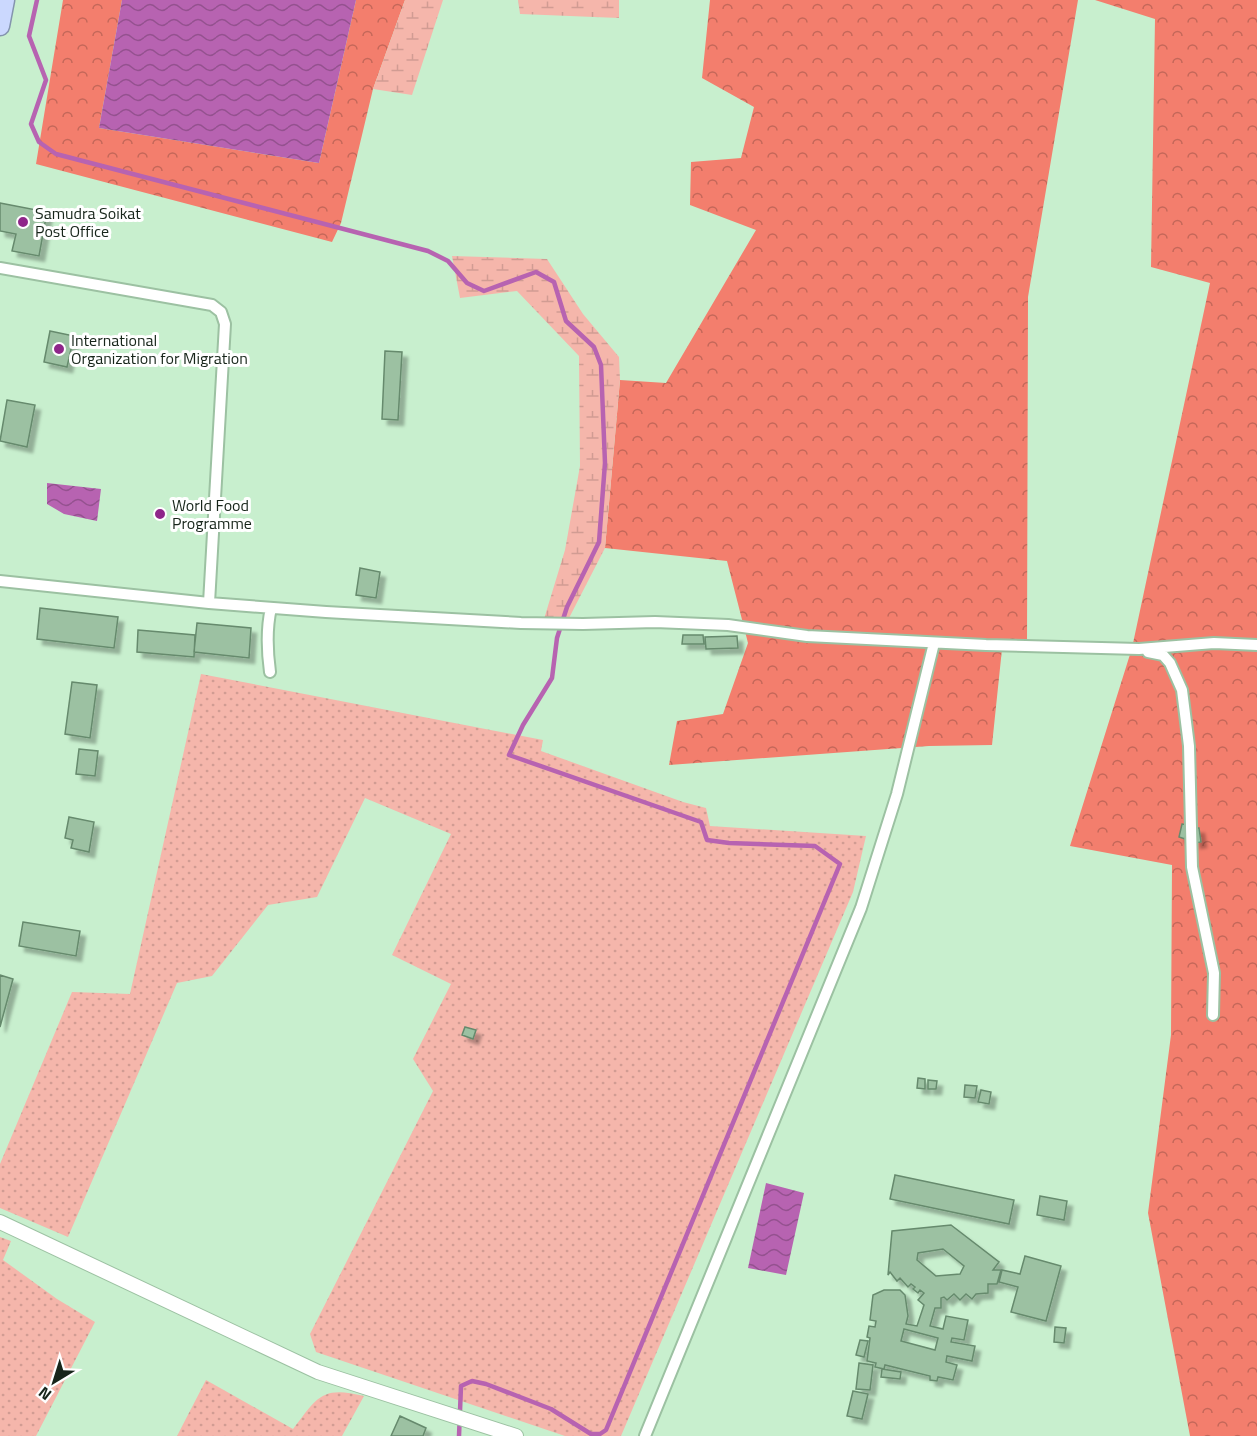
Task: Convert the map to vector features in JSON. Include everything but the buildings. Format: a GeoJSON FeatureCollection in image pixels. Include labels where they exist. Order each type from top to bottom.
{"type":"FeatureCollection","features":[{"type":"Feature","properties":{"kind":"highway"},"geometry":{"type":"LineString","coordinates":[[0,26],[5,0]]}},
{"type":"Feature","properties":{"kind":"street"},"geometry":{"type":"LineString","coordinates":[[0,268],[212,305],[222,312],[225,324],[209,603]]}},
{"type":"Feature","properties":{"kind":"street"},"geometry":{"type":"LineString","coordinates":[[0,581],[271,608],[521,623],[655,622],[728,625],[807,636],[934,643],[1139,649],[1214,643],[1257,645]]}},
{"type":"Feature","properties":{"kind":"street"},"geometry":{"type":"LineString","coordinates":[[270,672],[267,648],[271,608]]}},
{"type":"Feature","properties":{"kind":"street"},"geometry":{"type":"LineString","coordinates":[[645,1436],[861,908],[897,794],[934,643]]}},
{"type":"Feature","properties":{"kind":"street"},"geometry":{"type":"LineString","coordinates":[[1139,649],[1163,655],[1170,663],[1182,690],[1189,746],[1192,867],[1214,973],[1213,1015]]}},
{"type":"Feature","properties":{"kind":"street"},"geometry":{"type":"LineString","coordinates":[[0,1222],[318,1372],[516,1436]]}},
{"type":"Feature","properties":{"kind":"green space"},"geometry":{"type":"Polygon","coordinates":[[[63,0],[122,0],[99,128],[319,163],[356,0],[405,0],[373,89],[341,223],[332,242],[36,164],[63,0]]]}},
{"type":"Feature","properties":{"kind":"green space"},"geometry":{"type":"Polygon","coordinates":[[[405,0],[443,0],[412,95],[373,89],[405,0]]]}},
{"type":"Feature","properties":{"kind":"green space"},"geometry":{"type":"Polygon","coordinates":[[[518,0],[619,0],[619,18],[520,14],[518,0]]]}},
{"type":"Feature","properties":{"kind":"green space"},"geometry":{"type":"Polygon","coordinates":[[[710,0],[1078,0],[1028,297],[1027,648],[1002,649],[992,745],[929,746],[669,765],[677,721],[723,714],[748,643],[727,561],[605,548],[620,380],[666,383],[756,230],[690,205],[691,162],[741,158],[754,107],[702,78],[710,0]]]}},
{"type":"Feature","properties":{"kind":"green space"},"geometry":{"type":"Polygon","coordinates":[[[1095,0],[1257,0],[1257,1436],[1190,1436],[1148,1213],[1171,1035],[1172,865],[1070,846],[1132,648],[1210,283],[1151,267],[1155,19],[1095,0]]]}},
{"type":"Feature","properties":{"kind":"green space"},"geometry":{"type":"Polygon","coordinates":[[[452,256],[547,259],[583,314],[619,357],[620,380],[605,548],[568,620],[544,619],[565,550],[580,466],[579,356],[517,291],[460,298],[452,256]]]}},
{"type":"Feature","properties":{"kind":"green space"},"geometry":{"type":"Polygon","coordinates":[[[201,674],[543,740],[541,751],[683,802],[706,808],[710,826],[866,836],[853,892],[621,1436],[565,1436],[316,1352],[310,1334],[433,1091],[413,1059],[451,984],[392,955],[451,834],[365,798],[317,897],[268,905],[212,976],[177,983],[68,1237],[0,1208],[0,1164],[72,992],[130,994],[201,674]]]}},
{"type":"Feature","properties":{"kind":"green space"},"geometry":{"type":"Polygon","coordinates":[[[0,1237],[11,1241],[3,1260],[57,1299],[95,1322],[36,1436],[0,1436],[0,1237]]]}},
{"type":"Feature","properties":{"kind":"green space"},"geometry":{"type":"Polygon","coordinates":[[[206,1380],[293,1429],[315,1402],[329,1393],[364,1396],[342,1436],[177,1436],[206,1380]]]}},
{"type":"Feature","properties":{"kind":"water"},"geometry":{"type":"Polygon","coordinates":[[[122,0],[356,0],[319,163],[99,128],[122,0]]]}},
{"type":"Feature","properties":{"kind":"water"},"geometry":{"type":"Polygon","coordinates":[[[47,483],[101,489],[97,521],[64,514],[47,504],[47,483]]]}},
{"type":"Feature","properties":{"kind":"water"},"geometry":{"type":"Polygon","coordinates":[[[766,1183],[804,1193],[786,1275],[748,1268],[766,1183]]]}},
{"type":"Feature","properties":{"kind":"waterway"},"geometry":{"type":"LineString","coordinates":[[37,0],[29,36],[46,80],[31,124],[39,142],[56,154],[428,251],[448,261],[467,283],[484,291],[536,272],[554,282],[566,321],[594,347],[601,365],[605,463],[599,542],[567,607],[557,638],[552,678],[523,725],[509,755],[701,822],[707,840],[815,846],[840,864],[606,1430],[600,1434],[591,1434],[551,1409],[486,1384],[472,1381],[461,1386],[459,1436]]}},
{"type":"Feature","properties":{"kind":"place","name":"Samudra Soikat Post Office"},"geometry":{"type":"Point","coordinates":[23,222]}},
{"type":"Feature","properties":{"kind":"place","name":"International Organization for Migration"},"geometry":{"type":"Point","coordinates":[59,349]}},
{"type":"Feature","properties":{"kind":"place","name":"World Food Programme"},"geometry":{"type":"Point","coordinates":[160,514]}}]}
